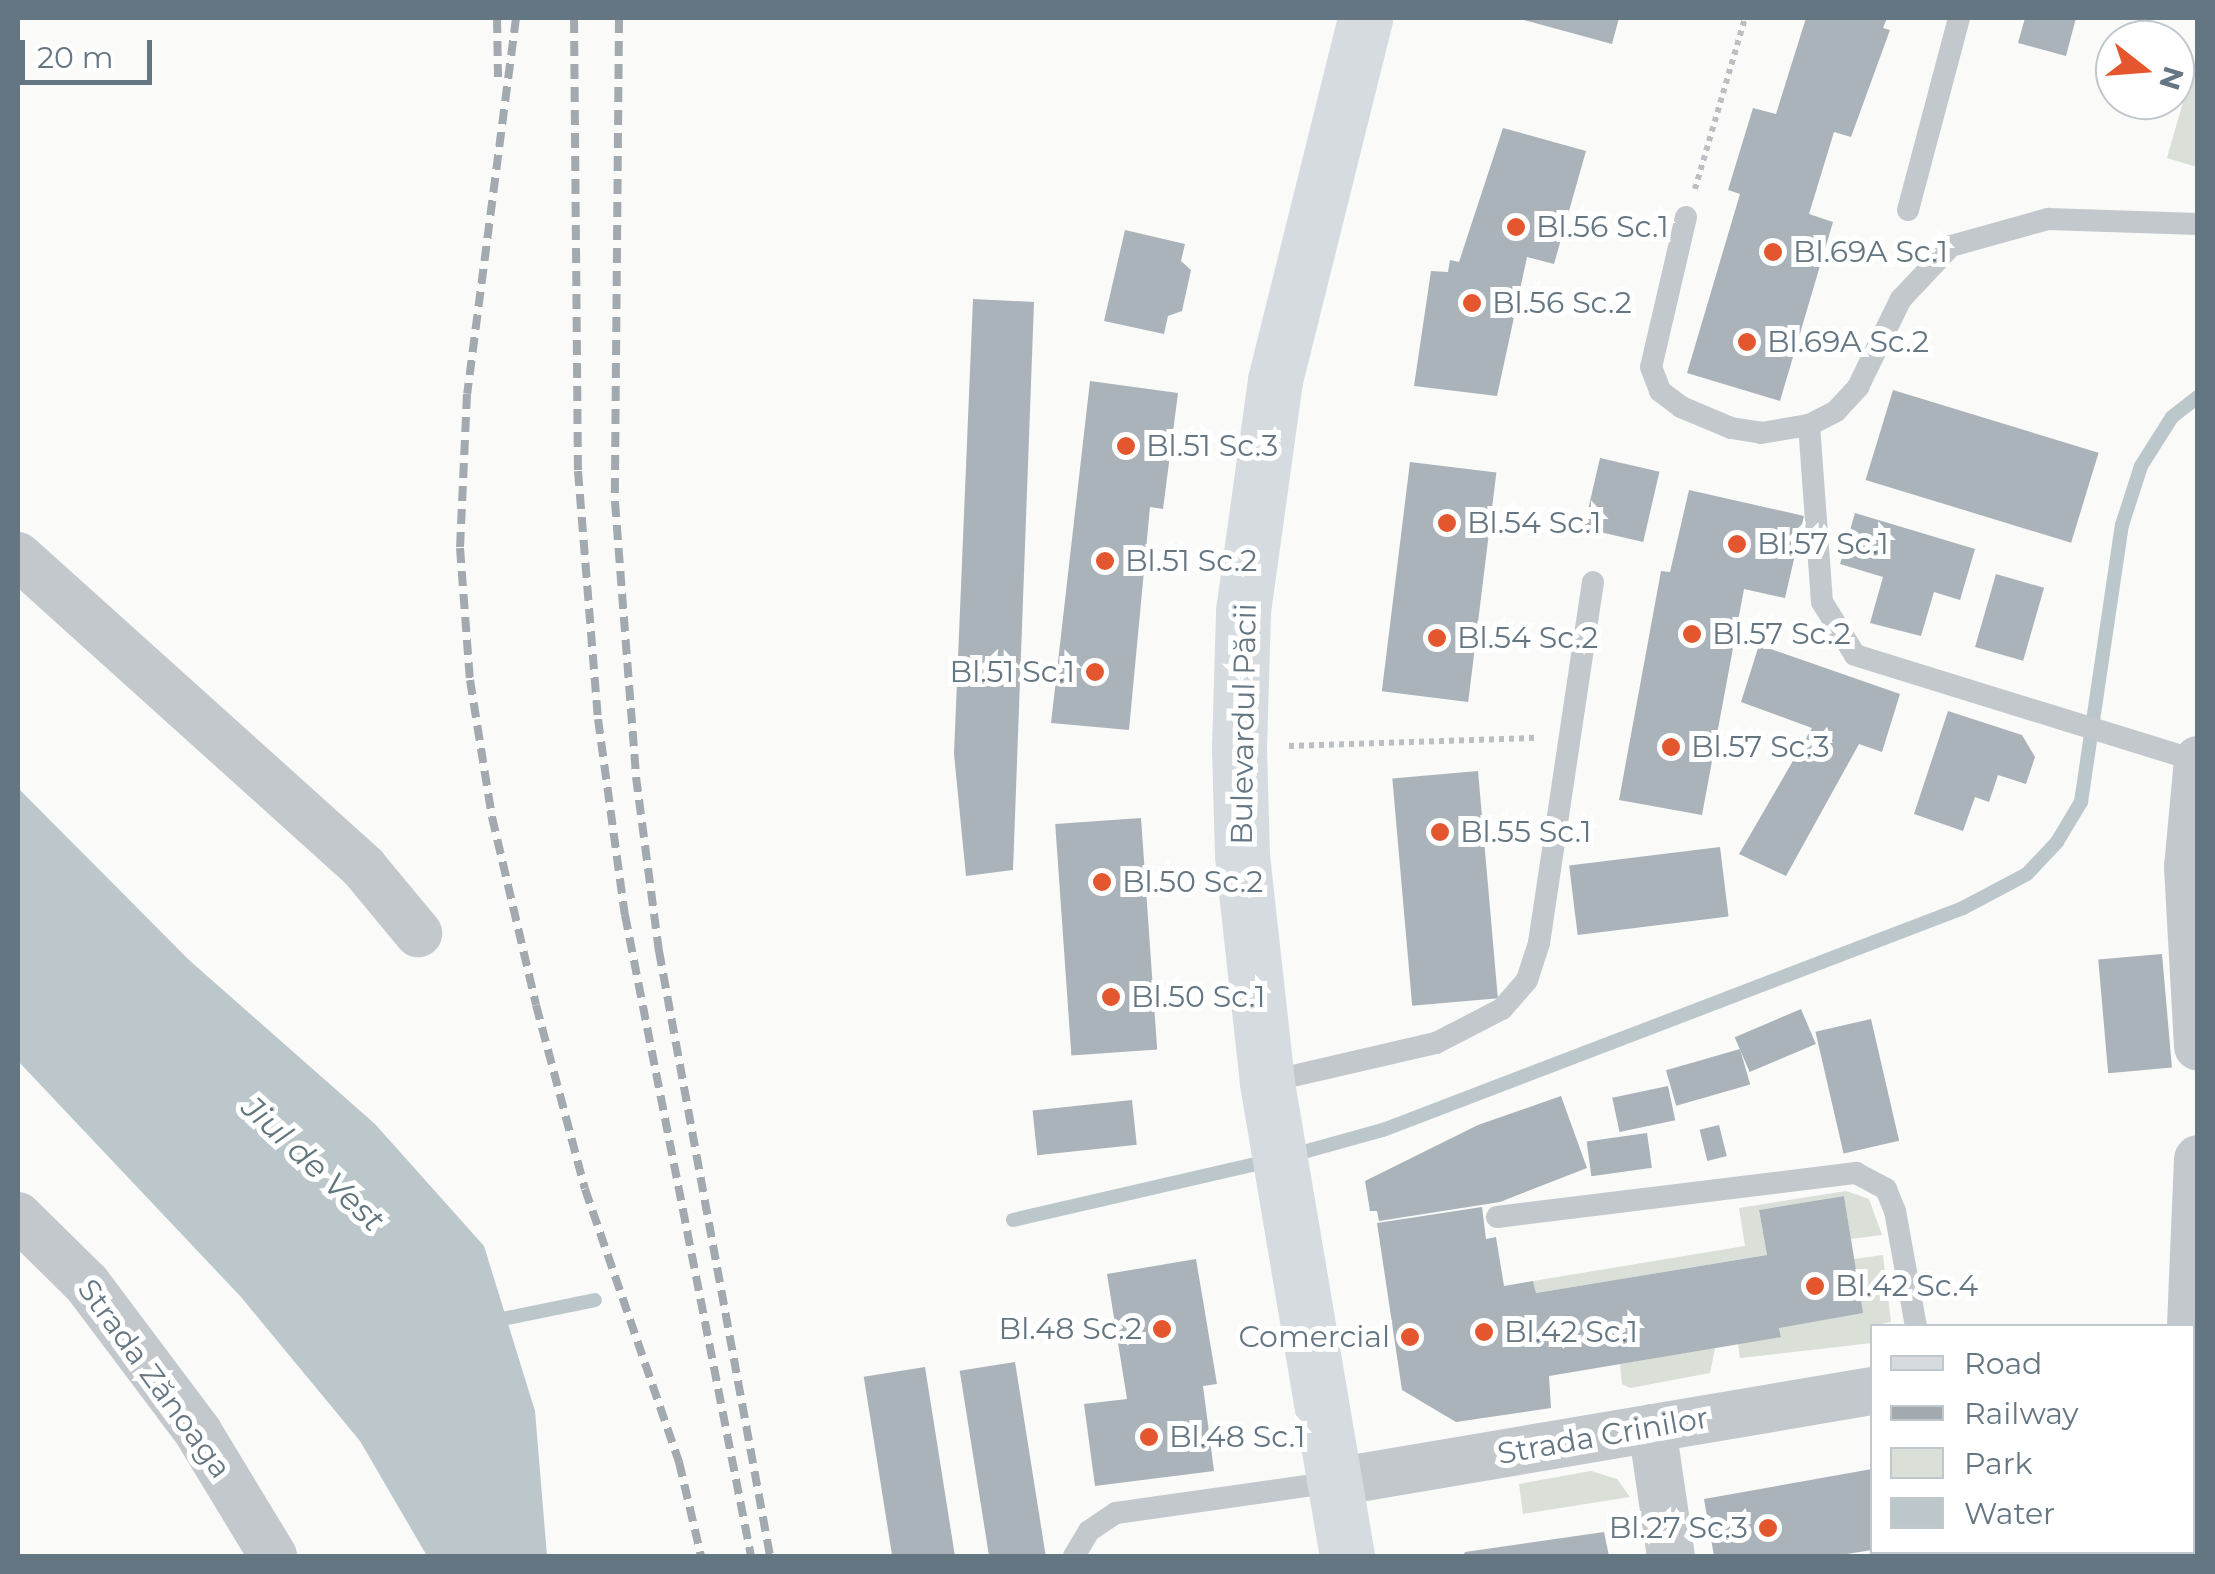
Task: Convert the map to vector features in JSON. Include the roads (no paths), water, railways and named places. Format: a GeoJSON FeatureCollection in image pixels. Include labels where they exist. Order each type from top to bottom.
{"type":"FeatureCollection","features":[{"type":"Feature","properties":{"kind":"main road","name":"Bulevardul Păcii"},"geometry":{"type":"LineString","coordinates":[[1347,1556],[1270,1099],[1243,875],[1239,748],[1243,612],[1275,380],[1365,18]]}},
{"type":"Feature","properties":{"kind":"street"},"geometry":{"type":"LineString","coordinates":[[18,556],[364,868],[418,933]]}},
{"type":"Feature","properties":{"kind":"street"},"geometry":{"type":"LineString","coordinates":[[2198,760],[2188,867],[2198,1047]]}},
{"type":"Feature","properties":{"kind":"street"},"geometry":{"type":"LineString","coordinates":[[2190,1324],[2198,1158]]}},
{"type":"Feature","properties":{"kind":"street","name":"Strada Zănoaga"},"geometry":{"type":"LineString","coordinates":[[18,1216],[87,1284],[198,1432],[273,1556]]}},
{"type":"Feature","properties":{"kind":"street","name":"Strada Crinilor"},"geometry":{"type":"LineString","coordinates":[[1334,1482],[1870,1390]]}},
{"type":"Feature","properties":{"kind":"street"},"geometry":{"type":"LineString","coordinates":[[1652,1428],[1672,1556]]}},
{"type":"Feature","properties":{"kind":"lane"},"geometry":{"type":"LineString","coordinates":[[1908,210],[1959,18]]}},
{"type":"Feature","properties":{"kind":"lane"},"geometry":{"type":"LineString","coordinates":[[1686,217],[1653,340],[1652,367],[1660,391],[1731,428],[1761,432],[1809,425],[1836,411],[1858,387],[1901,299],[1951,246],[2048,219],[2198,224]]}},
{"type":"Feature","properties":{"kind":"lane"},"geometry":{"type":"LineString","coordinates":[[1809,425],[1822,602],[1855,655],[2198,760]]}},
{"type":"Feature","properties":{"kind":"lane"},"geometry":{"type":"LineString","coordinates":[[1270,1099],[1436,1043],[1502,1009],[1526,980],[1539,943],[1593,582]]}},
{"type":"Feature","properties":{"kind":"lane"},"geometry":{"type":"LineString","coordinates":[[1498,1217],[1856,1173],[1874,1178],[1891,1200],[1916,1324]]}},
{"type":"Feature","properties":{"kind":"lane"},"geometry":{"type":"LineString","coordinates":[[1074,1556],[1089,1531],[1116,1512],[1334,1482]]}},
{"type":"Feature","properties":{"kind":"water","name":"Jiul de Vest"},"geometry":{"type":"Polygon","coordinates":[[[18,788],[189,960],[375,1124],[484,1246],[535,1411],[547,1556],[427,1556],[360,1441],[241,1297],[18,1061],[18,788]]]}},
{"type":"Feature","properties":{"kind":"waterway"},"geometry":{"type":"LineString","coordinates":[[1289,1156],[1383,1130],[1963,908],[2027,874],[2057,842],[2081,802],[2122,525],[2141,466],[2172,417],[2198,397]]}},
{"type":"Feature","properties":{"kind":"waterway"},"geometry":{"type":"LineString","coordinates":[[1013,1220],[1268,1161]]}},
{"type":"Feature","properties":{"kind":"waterway"},"geometry":{"type":"LineString","coordinates":[[488,1322],[595,1300]]}},
{"type":"Feature","properties":{"kind":"railway"},"geometry":{"type":"LineString","coordinates":[[497,18],[498,77]]}},
{"type":"Feature","properties":{"kind":"railway"},"geometry":{"type":"LineString","coordinates":[[516,18],[467,394],[460,548],[470,680],[492,817],[536,1005],[585,1189],[679,1462],[701,1556]]}},
{"type":"Feature","properties":{"kind":"railway"},"geometry":{"type":"LineString","coordinates":[[574,18],[578,471],[598,719],[625,915],[751,1556]]}},
{"type":"Feature","properties":{"kind":"railway"},"geometry":{"type":"LineString","coordinates":[[619,18],[615,502],[636,777],[659,951],[770,1556]]}},
{"type":"Feature","properties":{"kind":"place","name":"Bl.56 Sc.1"},"geometry":{"type":"Point","coordinates":[1516,227]}},
{"type":"Feature","properties":{"kind":"place","name":"Bl.69A Sc.1"},"geometry":{"type":"Point","coordinates":[1773,252]}},
{"type":"Feature","properties":{"kind":"place","name":"Bl.56 Sc.2"},"geometry":{"type":"Point","coordinates":[1472,303]}},
{"type":"Feature","properties":{"kind":"place","name":"Bl.69A Sc.2"},"geometry":{"type":"Point","coordinates":[1747,342]}},
{"type":"Feature","properties":{"kind":"place","name":"Bl.51 Sc.3"},"geometry":{"type":"Point","coordinates":[1126,446]}},
{"type":"Feature","properties":{"kind":"place","name":"Bl.54 Sc.1"},"geometry":{"type":"Point","coordinates":[1447,523]}},
{"type":"Feature","properties":{"kind":"place","name":"Bl.57 Sc.1"},"geometry":{"type":"Point","coordinates":[1737,544]}},
{"type":"Feature","properties":{"kind":"place","name":"Bl.51 Sc.2"},"geometry":{"type":"Point","coordinates":[1105,561]}},
{"type":"Feature","properties":{"kind":"place","name":"Bl.57 Sc.2"},"geometry":{"type":"Point","coordinates":[1692,634]}},
{"type":"Feature","properties":{"kind":"place","name":"Bl.54 Sc.2"},"geometry":{"type":"Point","coordinates":[1437,638]}},
{"type":"Feature","properties":{"kind":"place","name":"Bl.51 Sc.1"},"geometry":{"type":"Point","coordinates":[1095,672]}},
{"type":"Feature","properties":{"kind":"place","name":"Bl.57 Sc.3"},"geometry":{"type":"Point","coordinates":[1671,747]}},
{"type":"Feature","properties":{"kind":"place","name":"Bl.55 Sc.1"},"geometry":{"type":"Point","coordinates":[1440,832]}},
{"type":"Feature","properties":{"kind":"place","name":"Bl.50 Sc.2"},"geometry":{"type":"Point","coordinates":[1102,882]}},
{"type":"Feature","properties":{"kind":"place","name":"Bl.50 Sc.1"},"geometry":{"type":"Point","coordinates":[1111,997]}},
{"type":"Feature","properties":{"kind":"place","name":"Bl.42 Sc.4"},"geometry":{"type":"Point","coordinates":[1815,1286]}},
{"type":"Feature","properties":{"kind":"place","name":"Bl.48 Sc.2"},"geometry":{"type":"Point","coordinates":[1162,1329]}},
{"type":"Feature","properties":{"kind":"place","name":"Bl.42 Sc.1"},"geometry":{"type":"Point","coordinates":[1484,1332]}},
{"type":"Feature","properties":{"kind":"place","name":"Comercial"},"geometry":{"type":"Point","coordinates":[1410,1337]}},
{"type":"Feature","properties":{"kind":"place","name":"Bl.48 Sc.1"},"geometry":{"type":"Point","coordinates":[1149,1437]}},
{"type":"Feature","properties":{"kind":"place","name":"Bl.27 Sc.3"},"geometry":{"type":"Point","coordinates":[1768,1528]}}]}
